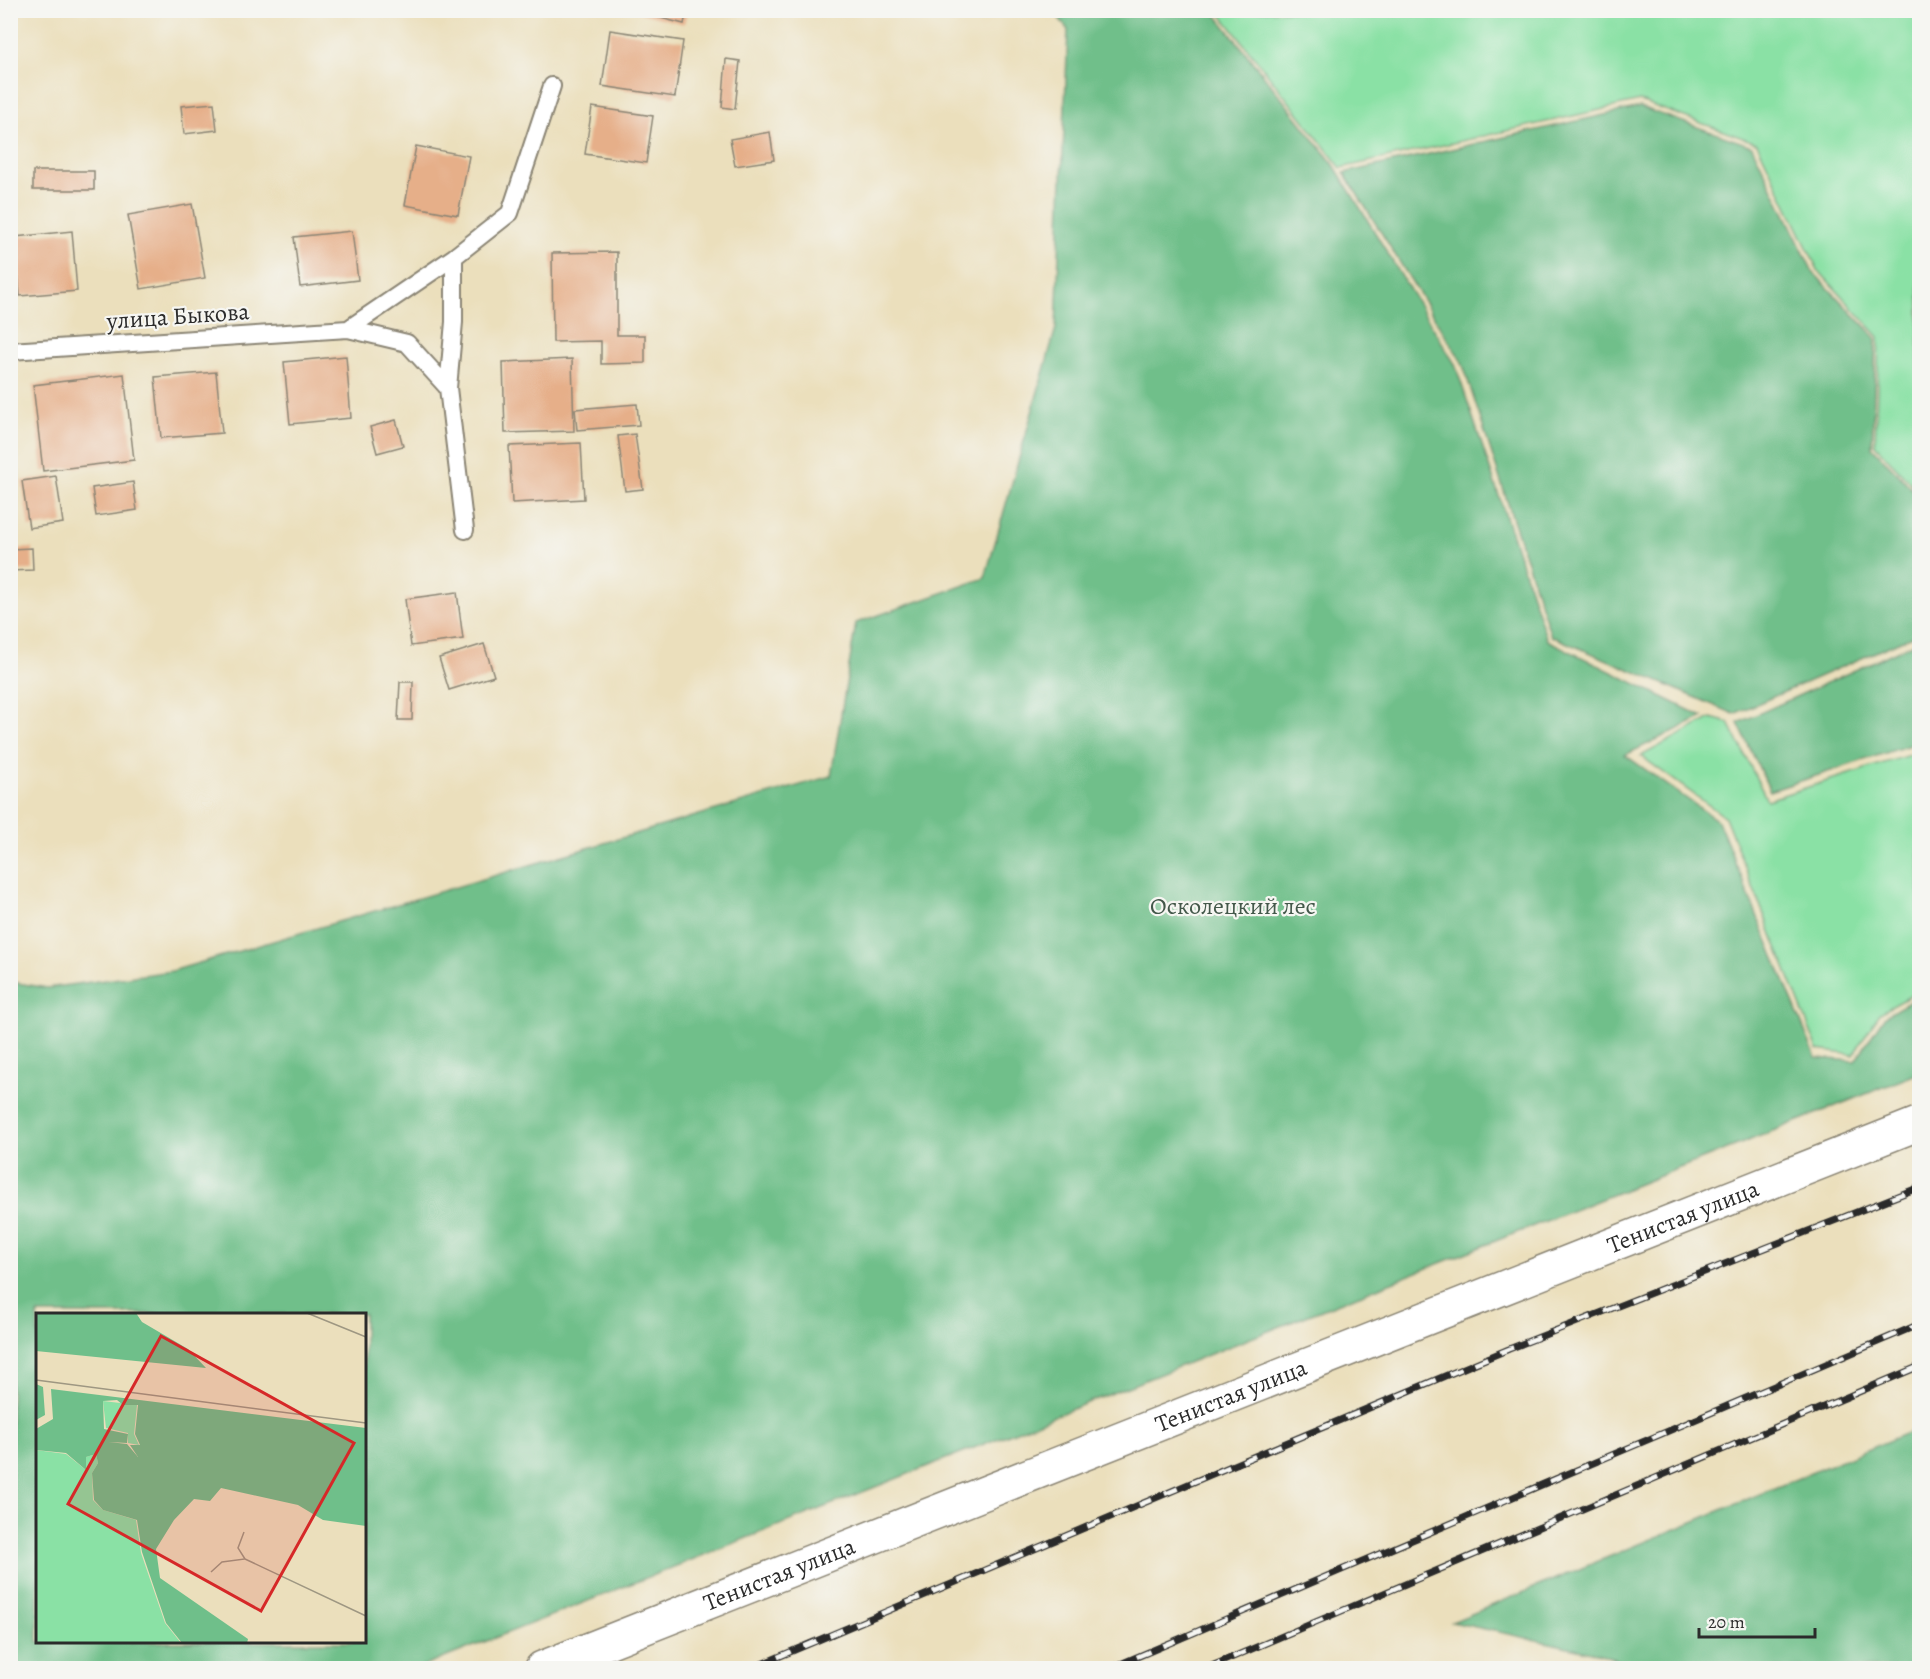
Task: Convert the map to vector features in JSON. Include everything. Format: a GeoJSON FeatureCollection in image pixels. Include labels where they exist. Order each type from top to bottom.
{"type":"FeatureCollection","features":[{"type":"Feature","properties":{"kind":"street","name":"Тенистая улица"},"geometry":{"type":"LineString","coordinates":[[543,1668],[1920,1123]]}},
{"type":"Feature","properties":{"kind":"lane"},"geometry":{"type":"LineString","coordinates":[[348,329],[454,257],[510,213],[552,86]]}},
{"type":"Feature","properties":{"kind":"lane"},"geometry":{"type":"LineString","coordinates":[[454,257],[454,322],[448,388],[465,530]]}},
{"type":"Feature","properties":{"kind":"lane"},"geometry":{"type":"LineString","coordinates":[[348,329],[407,343],[448,388]]}},
{"type":"Feature","properties":{"kind":"lane","name":"улица Быкова"},"geometry":{"type":"LineString","coordinates":[[10,351],[348,329]]}},
{"type":"Feature","properties":{"kind":"green space","name":"Осколецкий лес"},"geometry":{"type":"Polygon","coordinates":[[[1054,11],[1213,11],[1334,165],[1455,364],[1547,640],[1703,717],[1625,755],[1718,821],[1816,1058],[1855,1061],[1885,1016],[1919,996],[1919,1073],[419,1668],[11,1668],[11,982],[47,988],[172,971],[831,776],[856,623],[985,578],[1056,328],[1068,30],[1054,11]]]}},
{"type":"Feature","properties":{"kind":"green space"},"geometry":{"type":"Polygon","coordinates":[[[1218,11],[1919,11],[1919,492],[1875,445],[1879,337],[1818,270],[1757,143],[1640,101],[1341,168],[1218,11]]]}},
{"type":"Feature","properties":{"kind":"green space"},"geometry":{"type":"Polygon","coordinates":[[[1640,107],[1752,146],[1813,272],[1876,338],[1872,447],[1919,496],[1919,633],[1734,714],[1551,636],[1462,362],[1344,173],[1640,107]]]}},
{"type":"Feature","properties":{"kind":"green space"},"geometry":{"type":"Polygon","coordinates":[[[1919,641],[1919,742],[1770,791],[1738,723],[1919,641]]]}},
{"type":"Feature","properties":{"kind":"green space"},"geometry":{"type":"Polygon","coordinates":[[[1711,718],[1729,723],[1767,800],[1919,752],[1919,991],[1880,1013],[1853,1055],[1818,1050],[1725,817],[1641,756],[1711,718]]]}},
{"type":"Feature","properties":{"kind":"green space"},"geometry":{"type":"Polygon","coordinates":[[[1919,1428],[1919,1668],[1629,1668],[1610,1656],[1452,1622],[1919,1428]]]}},
{"type":"Feature","properties":{"kind":"building"},"geometry":{"type":"Polygon","coordinates":[[[630,10],[687,10],[684,24],[630,10]]]}},
{"type":"Feature","properties":{"kind":"building"},"geometry":{"type":"Polygon","coordinates":[[[610,30],[683,41],[675,97],[602,86],[610,30]]]}},
{"type":"Feature","properties":{"kind":"building"},"geometry":{"type":"Polygon","coordinates":[[[726,59],[740,61],[735,109],[722,107],[726,59]]]}},
{"type":"Feature","properties":{"kind":"building"},"geometry":{"type":"Polygon","coordinates":[[[214,103],[217,130],[184,134],[181,106],[214,103]]]}},
{"type":"Feature","properties":{"kind":"building"},"geometry":{"type":"Polygon","coordinates":[[[592,107],[653,116],[646,163],[585,154],[592,107]]]}},
{"type":"Feature","properties":{"kind":"building"},"geometry":{"type":"Polygon","coordinates":[[[770,132],[774,160],[735,166],[730,139],[770,132]]]}},
{"type":"Feature","properties":{"kind":"building"},"geometry":{"type":"Polygon","coordinates":[[[416,146],[469,156],[458,215],[405,205],[416,146]]]}},
{"type":"Feature","properties":{"kind":"building"},"geometry":{"type":"Polygon","coordinates":[[[33,171],[94,171],[94,190],[33,190],[33,171]]]}},
{"type":"Feature","properties":{"kind":"building"},"geometry":{"type":"Polygon","coordinates":[[[192,204],[205,278],[141,289],[128,215],[192,204]]]}},
{"type":"Feature","properties":{"kind":"building"},"geometry":{"type":"Polygon","coordinates":[[[72,231],[77,291],[20,296],[15,237],[72,231]]]}},
{"type":"Feature","properties":{"kind":"building"},"geometry":{"type":"Polygon","coordinates":[[[352,231],[358,280],[300,287],[294,237],[352,231]]]}},
{"type":"Feature","properties":{"kind":"building"},"geometry":{"type":"Polygon","coordinates":[[[617,252],[617,335],[645,335],[645,363],[601,364],[601,341],[553,342],[552,253],[617,252]]]}},
{"type":"Feature","properties":{"kind":"building"},"geometry":{"type":"Polygon","coordinates":[[[346,356],[351,418],[290,424],[284,362],[346,356]]]}},
{"type":"Feature","properties":{"kind":"building"},"geometry":{"type":"Polygon","coordinates":[[[572,359],[574,431],[505,433],[503,362],[572,359]]]}},
{"type":"Feature","properties":{"kind":"building"},"geometry":{"type":"Polygon","coordinates":[[[216,372],[222,433],[161,438],[155,377],[216,372]]]}},
{"type":"Feature","properties":{"kind":"building"},"geometry":{"type":"Polygon","coordinates":[[[124,374],[134,460],[43,471],[33,385],[124,374]]]}},
{"type":"Feature","properties":{"kind":"building"},"geometry":{"type":"Polygon","coordinates":[[[637,404],[639,425],[577,430],[575,409],[637,404]]]}},
{"type":"Feature","properties":{"kind":"building"},"geometry":{"type":"Polygon","coordinates":[[[396,420],[403,446],[377,453],[370,427],[396,420]]]}},
{"type":"Feature","properties":{"kind":"building"},"geometry":{"type":"Polygon","coordinates":[[[635,434],[643,489],[625,491],[618,436],[635,434]]]}},
{"type":"Feature","properties":{"kind":"building"},"geometry":{"type":"Polygon","coordinates":[[[581,443],[584,499],[512,503],[509,446],[581,443]]]}},
{"type":"Feature","properties":{"kind":"building"},"geometry":{"type":"Polygon","coordinates":[[[56,476],[63,523],[29,528],[22,481],[56,476]]]}},
{"type":"Feature","properties":{"kind":"building"},"geometry":{"type":"Polygon","coordinates":[[[133,482],[137,510],[96,516],[92,488],[133,482]]]}},
{"type":"Feature","properties":{"kind":"building"},"geometry":{"type":"Polygon","coordinates":[[[32,548],[33,570],[10,571],[10,549],[32,548]]]}},
{"type":"Feature","properties":{"kind":"building"},"geometry":{"type":"Polygon","coordinates":[[[457,592],[463,639],[411,646],[405,599],[457,592]]]}},
{"type":"Feature","properties":{"kind":"building"},"geometry":{"type":"Polygon","coordinates":[[[484,644],[494,676],[449,690],[439,658],[484,644]]]}},
{"type":"Feature","properties":{"kind":"building"},"geometry":{"type":"Polygon","coordinates":[[[400,682],[413,682],[412,720],[398,720],[400,682]]]}},
{"type":"Feature","properties":{"kind":"railway"},"geometry":{"type":"LineString","coordinates":[[752,1668],[1509,1349],[1920,1187]]}},
{"type":"Feature","properties":{"kind":"railway"},"geometry":{"type":"LineString","coordinates":[[1111,1668],[1920,1324]]}},
{"type":"Feature","properties":{"kind":"railway"},"geometry":{"type":"LineString","coordinates":[[1207,1668],[1920,1366]]}}]}
